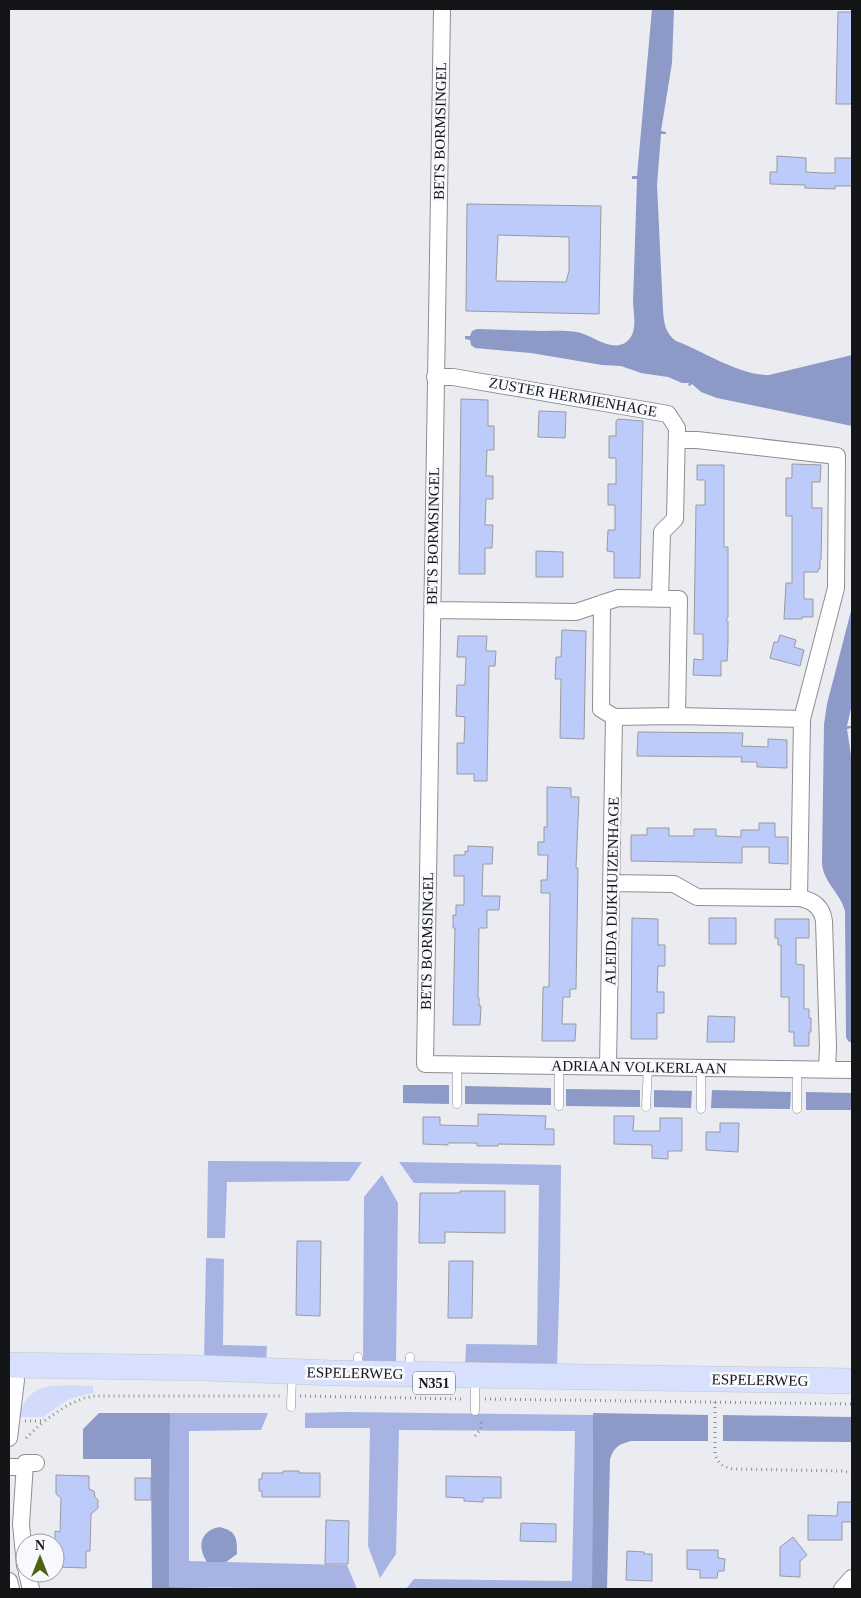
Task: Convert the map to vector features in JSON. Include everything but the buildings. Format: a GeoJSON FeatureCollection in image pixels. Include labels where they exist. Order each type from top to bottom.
{"type":"FeatureCollection","features":[{"type":"Feature","properties":{"kind":"main road","name":"ESPELERWEG"},"geometry":{"type":"LineString","coordinates":[[11,1374],[292,1383],[358,1371],[409,1372],[475,1386],[852,1389]]}},
{"type":"Feature","properties":{"kind":"main road","name":"ESPELERWEG"},"geometry":{"type":"LineString","coordinates":[[475,1386],[852,1381]]}},
{"type":"Feature","properties":{"kind":"street","name":"BETS BORMSINGEL"},"geometry":{"type":"LineString","coordinates":[[425,1064],[442,9]]}},
{"type":"Feature","properties":{"kind":"street","name":"ZUSTER HERMIENHAGE"},"geometry":{"type":"LineString","coordinates":[[435,376],[453,376],[668,414],[678,428],[675,519],[662,532],[660,599]]}},
{"type":"Feature","properties":{"kind":"street"},"geometry":{"type":"LineString","coordinates":[[677,440],[697,440],[837,456],[836,588],[802,719],[799,898]]}},
{"type":"Feature","properties":{"kind":"street"},"geometry":{"type":"LineString","coordinates":[[432,610],[576,612],[618,598],[679,599],[677,716]]}},
{"type":"Feature","properties":{"kind":"street"},"geometry":{"type":"LineString","coordinates":[[602,603],[601,709],[614,717],[677,716],[802,719]]}},
{"type":"Feature","properties":{"kind":"street","name":"ALEIDA DIJKHUIZENHAGE"},"geometry":{"type":"LineString","coordinates":[[608,1066],[614,717]]}},
{"type":"Feature","properties":{"kind":"street"},"geometry":{"type":"LineString","coordinates":[[612,883],[674,884],[697,897],[799,898],[816,904],[823,915],[828,1047],[827,1070]]}},
{"type":"Feature","properties":{"kind":"street","name":"ADRIAAN VOLKERLAAN"},"geometry":{"type":"LineString","coordinates":[[425,1064],[852,1070]]}},
{"type":"Feature","properties":{"kind":"street"},"geometry":{"type":"LineString","coordinates":[[11,1374],[16,1439]]}},
{"type":"Feature","properties":{"kind":"street"},"geometry":{"type":"LineString","coordinates":[[21,1533],[23,1466]]}},
{"type":"Feature","properties":{"kind":"street"},"geometry":{"type":"LineString","coordinates":[[842,1589],[852,1578]]}},
{"type":"Feature","properties":{"kind":"street"},"geometry":{"type":"LineString","coordinates":[[9,1581],[11,1589]]}},
{"type":"Feature","properties":{"kind":"lane"},"geometry":{"type":"LineString","coordinates":[[457,1064],[457,1104]]}},
{"type":"Feature","properties":{"kind":"lane"},"geometry":{"type":"LineString","coordinates":[[558,1106],[559,1065]]}},
{"type":"Feature","properties":{"kind":"lane"},"geometry":{"type":"LineString","coordinates":[[646,1107],[648,1067]]}},
{"type":"Feature","properties":{"kind":"lane"},"geometry":{"type":"LineString","coordinates":[[701,1067],[701,1109]]}},
{"type":"Feature","properties":{"kind":"lane"},"geometry":{"type":"LineString","coordinates":[[797,1069],[797,1109]]}},
{"type":"Feature","properties":{"kind":"lane"},"geometry":{"type":"LineString","coordinates":[[292,1383],[292,1407]]}},
{"type":"Feature","properties":{"kind":"lane"},"geometry":{"type":"LineString","coordinates":[[475,1386],[475,1414]]}},
{"type":"Feature","properties":{"kind":"path"},"geometry":{"type":"LineString","coordinates":[[16,1439],[28,1435],[44,1421],[68,1405],[84,1398],[292,1383],[475,1386],[715,1402],[852,1404]]}},
{"type":"Feature","properties":{"kind":"path"},"geometry":{"type":"LineString","coordinates":[[715,1402],[714,1453],[720,1464],[728,1468],[842,1471],[852,1473]]}},
{"type":"Feature","properties":{"kind":"path"},"geometry":{"type":"LineString","coordinates":[[475,1414],[481,1423],[481,1429],[475,1436]]}},
{"type":"Feature","properties":{"kind":"path"},"geometry":{"type":"LineString","coordinates":[[20,1421],[44,1421]]}},
{"type":"Feature","properties":{"kind":"shaded area"},"geometry":{"type":"Polygon","coordinates":[[[652,9],[674,9],[672,63],[661,131],[666,132],[666,134],[661,134],[657,185],[663,310],[667,331],[676,341],[734,367],[757,374],[769,375],[852,355],[852,426],[717,398],[701,392],[692,384],[688,385],[689,383],[682,383],[668,377],[641,373],[621,366],[602,365],[531,353],[475,348],[471,345],[470,340],[465,339],[465,336],[470,336],[472,331],[477,329],[567,331],[581,333],[608,344],[620,345],[629,340],[632,335],[634,330],[633,303],[637,179],[632,179],[632,176],[637,176],[652,9]]]}},
{"type":"Feature","properties":{"kind":"shaded area"},"geometry":{"type":"Polygon","coordinates":[[[852,607],[852,704],[847,726],[851,726],[851,728],[847,729],[852,762],[852,1043],[846,1037],[845,911],[823,871],[822,864],[824,724],[827,704],[852,607]]]}},
{"type":"Feature","properties":{"kind":"shaded area"},"geometry":{"type":"Polygon","coordinates":[[[403,1085],[449,1085],[449,1104],[403,1103],[403,1085]]]}},
{"type":"Feature","properties":{"kind":"shaded area"},"geometry":{"type":"Polygon","coordinates":[[[465,1086],[551,1088],[551,1105],[465,1104],[465,1086]]]}},
{"type":"Feature","properties":{"kind":"shaded area"},"geometry":{"type":"Polygon","coordinates":[[[566,1089],[640,1090],[640,1107],[566,1106],[566,1089]]]}},
{"type":"Feature","properties":{"kind":"shaded area"},"geometry":{"type":"Polygon","coordinates":[[[654,1090],[692,1091],[691,1108],[654,1107],[654,1090]]]}},
{"type":"Feature","properties":{"kind":"shaded area"},"geometry":{"type":"Polygon","coordinates":[[[712,1090],[791,1092],[790,1109],[711,1108],[712,1090]]]}},
{"type":"Feature","properties":{"kind":"shaded area"},"geometry":{"type":"Polygon","coordinates":[[[806,1092],[852,1093],[852,1110],[806,1110],[806,1092]]]}},
{"type":"Feature","properties":{"kind":"shaded area"},"geometry":{"type":"Polygon","coordinates":[[[208,1161],[362,1162],[349,1181],[227,1182],[225,1238],[207,1238],[208,1161]]]}},
{"type":"Feature","properties":{"kind":"shaded area"},"geometry":{"type":"Polygon","coordinates":[[[399,1162],[561,1165],[557,1368],[465,1366],[466,1344],[537,1345],[539,1185],[414,1183],[399,1162]]]}},
{"type":"Feature","properties":{"kind":"shaded area"},"geometry":{"type":"Polygon","coordinates":[[[382,1175],[398,1203],[396,1365],[363,1365],[364,1197],[382,1175]]]}},
{"type":"Feature","properties":{"kind":"shaded area"},"geometry":{"type":"Polygon","coordinates":[[[206,1258],[224,1259],[223,1345],[267,1346],[266,1363],[204,1362],[206,1258]]]}},
{"type":"Feature","properties":{"kind":"shaded area"},"geometry":{"type":"Polygon","coordinates":[[[93,1386],[93,1393],[66,1401],[43,1417],[18,1416],[28,1398],[34,1392],[47,1387],[93,1386]]]}},
{"type":"Feature","properties":{"kind":"shaded area"},"geometry":{"type":"Polygon","coordinates":[[[99,1413],[170,1413],[169,1587],[271,1589],[152,1589],[151,1459],[83,1459],[83,1429],[99,1413]]]}},
{"type":"Feature","properties":{"kind":"shaded area"},"geometry":{"type":"Polygon","coordinates":[[[170,1413],[268,1413],[261,1430],[189,1431],[189,1561],[347,1565],[357,1589],[169,1587],[170,1413]]]}},
{"type":"Feature","properties":{"kind":"shaded area"},"geometry":{"type":"Polygon","coordinates":[[[305,1413],[593,1415],[592,1585],[590,1589],[406,1589],[414,1579],[572,1581],[575,1431],[399,1430],[396,1554],[380,1578],[368,1546],[370,1428],[305,1428],[305,1413]]]}},
{"type":"Feature","properties":{"kind":"shaded area"},"geometry":{"type":"Polygon","coordinates":[[[593,1413],[708,1415],[708,1441],[631,1441],[620,1445],[613,1452],[610,1459],[607,1589],[590,1589],[592,1585],[593,1413]]]}},
{"type":"Feature","properties":{"kind":"shaded area"},"geometry":{"type":"Polygon","coordinates":[[[723,1415],[852,1417],[852,1442],[723,1441],[723,1415]]]}},
{"type":"Feature","properties":{"kind":"shaded area"},"geometry":{"type":"Polygon","coordinates":[[[219,1527],[233,1533],[235,1536],[237,1554],[226,1562],[207,1562],[202,1551],[202,1540],[208,1532],[219,1527]]]}}]}
